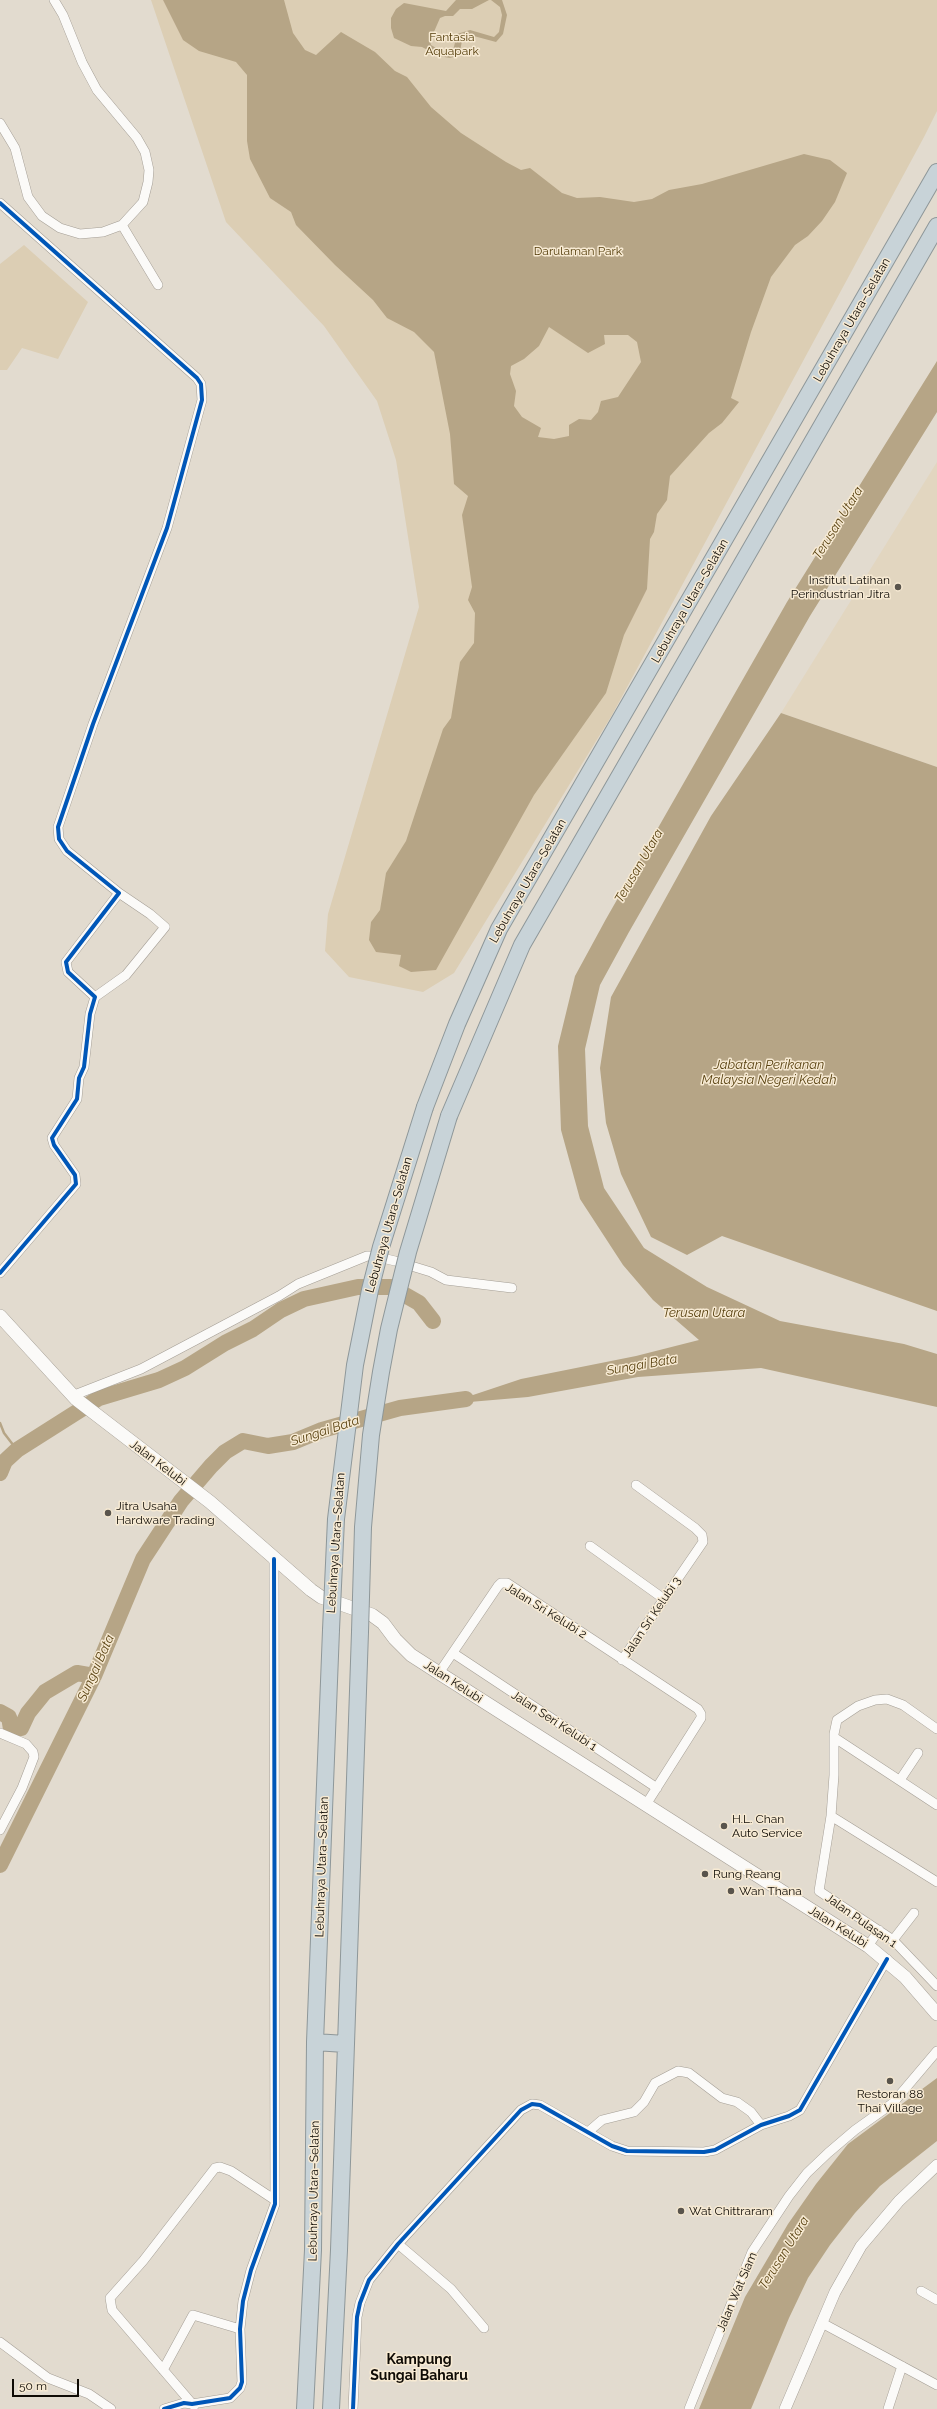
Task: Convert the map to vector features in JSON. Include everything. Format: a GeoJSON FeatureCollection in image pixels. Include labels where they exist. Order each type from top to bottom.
{"type":"FeatureCollection","features":[{"type":"Feature","properties":{"kind":"highway","name":"Lebuhraya Utara–Selatan"},"geometry":{"type":"LineString","coordinates":[[305,2409],[313,2250],[315,2042],[336,1520],[355,1365],[370,1290],[381,1247],[425,1107],[457,1024],[498,929],[937,172]]}},
{"type":"Feature","properties":{"kind":"highway"},"geometry":{"type":"LineString","coordinates":[[331,2409],[339,2250],[364,1521],[371,1435],[381,1372],[406,1259],[449,1116],[522,945],[937,226]]}},
{"type":"Feature","properties":{"kind":"highway"},"geometry":{"type":"LineString","coordinates":[[315,2042],[345,2044]]}},
{"type":"Feature","properties":{"kind":"main road","name":"Jalan Kelubi"},"geometry":{"type":"LineString","coordinates":[[0,1316],[74,1398],[210,1502],[299,1582],[321,1597],[362,1610],[377,1618],[400,1644],[439,1673],[647,1803],[764,1881],[868,1946],[887,1959],[937,2014]]}},
{"type":"Feature","properties":{"kind":"street"},"geometry":{"type":"LineString","coordinates":[[0,123],[14,148],[28,196],[42,216],[60,228],[80,234],[103,232],[122,225],[138,209],[145,196],[149,170],[145,152],[137,138],[97,90],[82,62],[63,15],[54,0]]}},
{"type":"Feature","properties":{"kind":"street"},"geometry":{"type":"LineString","coordinates":[[0,204],[122,310],[189,370],[201,384],[201,407],[167,528],[93,724],[58,827],[59,839],[67,851],[119,893],[150,914],[165,927],[126,975],[95,997],[90,1014],[84,1067],[79,1078],[76,1099],[52,1138],[54,1146],[75,1175],[76,1184],[0,1273]]}},
{"type":"Feature","properties":{"kind":"street"},"geometry":{"type":"LineString","coordinates":[[122,225],[158,285]]}},
{"type":"Feature","properties":{"kind":"street"},"geometry":{"type":"LineString","coordinates":[[95,997],[90,990],[68,972],[66,962],[119,893]]}},
{"type":"Feature","properties":{"kind":"street"},"geometry":{"type":"LineString","coordinates":[[74,1398],[141,1369],[279,1296],[298,1284],[367,1256],[374,1256],[395,1261],[431,1272],[446,1280],[512,1288]]}},
{"type":"Feature","properties":{"kind":"street","name":"Jalan Sri Kelubi 3"},"geometry":{"type":"LineString","coordinates":[[636,1486],[695,1528],[702,1535],[703,1542],[622,1660],[698,1709],[701,1714],[701,1718],[647,1803]]}},
{"type":"Feature","properties":{"kind":"street"},"geometry":{"type":"LineString","coordinates":[[590,1546],[664,1599]]}},
{"type":"Feature","properties":{"kind":"street"},"geometry":{"type":"LineString","coordinates":[[164,2409],[184,2403],[194,2406],[230,2398],[237,2392],[242,2382],[240,2329],[247,2280],[275,2200],[274,1559]]}},
{"type":"Feature","properties":{"kind":"street","name":"Jalan Sri Kelubi 2"},"geometry":{"type":"LineString","coordinates":[[439,1673],[501,1583],[507,1583],[622,1660]]}},
{"type":"Feature","properties":{"kind":"street","name":"Jalan Seri Kelubi 1"},"geometry":{"type":"LineString","coordinates":[[453,1654],[657,1788]]}},
{"type":"Feature","properties":{"kind":"street"},"geometry":{"type":"LineString","coordinates":[[937,1729],[899,1703],[882,1698],[858,1706],[840,1717],[835,1725],[831,1816],[937,1882]]}},
{"type":"Feature","properties":{"kind":"street"},"geometry":{"type":"LineString","coordinates":[[0,1733],[26,1744],[33,1752],[34,1757],[22,1788],[0,1830]]}},
{"type":"Feature","properties":{"kind":"street"},"geometry":{"type":"LineString","coordinates":[[835,1738],[937,1805]]}},
{"type":"Feature","properties":{"kind":"street"},"geometry":{"type":"LineString","coordinates":[[900,1780],[918,1753]]}},
{"type":"Feature","properties":{"kind":"street","name":"Jalan Pulasan 1"},"geometry":{"type":"LineString","coordinates":[[831,1816],[818,1891],[893,1940],[937,1986]]}},
{"type":"Feature","properties":{"kind":"street"},"geometry":{"type":"LineString","coordinates":[[893,1940],[914,1913]]}},
{"type":"Feature","properties":{"kind":"street"},"geometry":{"type":"LineString","coordinates":[[868,1946],[879,1930]]}},
{"type":"Feature","properties":{"kind":"street"},"geometry":{"type":"LineString","coordinates":[[353,2409],[360,2303],[369,2280],[398,2244],[525,2106],[532,2104],[547,2108],[588,2132],[627,2151],[704,2152],[714,2150],[760,2125],[789,2116],[800,2110],[887,1959]]}},
{"type":"Feature","properties":{"kind":"street","name":"Jalan Wat Siam"},"geometry":{"type":"LineString","coordinates":[[690,2409],[752,2252],[789,2196],[807,2173],[828,2153],[855,2130],[893,2103],[937,2051]]}},
{"type":"Feature","properties":{"kind":"street"},"geometry":{"type":"LineString","coordinates":[[588,2132],[602,2120],[634,2112],[644,2102],[655,2083],[678,2071],[689,2073],[722,2098],[737,2102],[751,2112],[760,2125]]}},
{"type":"Feature","properties":{"kind":"street"},"geometry":{"type":"LineString","coordinates":[[785,2409],[822,2323],[850,2265],[870,2234],[899,2201],[937,2165]]}},
{"type":"Feature","properties":{"kind":"street"},"geometry":{"type":"LineString","coordinates":[[194,2406],[112,2310],[109,2300],[112,2294],[143,2261],[215,2168],[220,2167],[231,2172],[275,2200]]}},
{"type":"Feature","properties":{"kind":"street"},"geometry":{"type":"LineString","coordinates":[[398,2244],[451,2289],[484,2328]]}},
{"type":"Feature","properties":{"kind":"street"},"geometry":{"type":"LineString","coordinates":[[921,2291],[937,2300]]}},
{"type":"Feature","properties":{"kind":"street"},"geometry":{"type":"LineString","coordinates":[[163,2370],[193,2315],[240,2329]]}},
{"type":"Feature","properties":{"kind":"street"},"geometry":{"type":"LineString","coordinates":[[822,2323],[937,2385]]}},
{"type":"Feature","properties":{"kind":"street"},"geometry":{"type":"LineString","coordinates":[[0,2342],[48,2378],[90,2394],[111,2409]]}},
{"type":"Feature","properties":{"kind":"street"},"geometry":{"type":"LineString","coordinates":[[888,2409],[902,2366]]}},
{"type":"Feature","properties":{"kind":"shaded area","name":"Institut Latihan Perindustrian Jitra"},"geometry":{"type":"Polygon","coordinates":[[[937,462],[937,767],[781,713],[937,462]]]}},
{"type":"Feature","properties":{"kind":"green space","name":"Darulaman Park"},"geometry":{"type":"Polygon","coordinates":[[[151,0],[937,0],[937,111],[924,137],[612,715],[454,973],[423,992],[349,977],[325,951],[328,914],[419,607],[396,460],[377,401],[324,326],[226,222],[151,0]]]}},
{"type":"Feature","properties":{"kind":"green space"},"geometry":{"type":"Polygon","coordinates":[[[24,245],[88,302],[58,359],[22,348],[7,370],[0,370],[0,264],[24,245]]]}},
{"type":"Feature","properties":{"kind":"water"},"geometry":{"type":"Polygon","coordinates":[[[163,0],[284,0],[293,33],[305,50],[316,55],[341,32],[375,52],[395,71],[407,77],[431,107],[461,133],[506,162],[521,170],[530,168],[562,193],[577,198],[600,197],[634,202],[652,199],[669,190],[702,184],[804,154],[830,160],[847,173],[835,202],[822,221],[808,236],[795,245],[771,277],[751,332],[731,398],[739,402],[722,423],[709,433],[670,476],[667,500],[657,514],[654,532],[650,539],[647,589],[624,635],[606,693],[534,795],[436,970],[411,972],[399,966],[401,955],[376,952],[369,940],[371,922],[380,910],[386,873],[406,841],[443,729],[451,718],[460,662],[474,643],[475,613],[468,600],[472,587],[462,515],[468,496],[454,484],[450,434],[434,352],[414,332],[387,318],[373,300],[335,265],[296,225],[291,212],[270,198],[250,159],[247,141],[247,75],[236,62],[199,51],[183,40],[163,0]],[[549,327],[539,346],[524,359],[511,366],[510,374],[516,391],[514,406],[522,417],[541,428],[538,437],[554,439],[569,436],[569,425],[579,419],[591,420],[598,412],[601,401],[618,397],[641,362],[637,342],[628,335],[604,335],[605,344],[588,353],[549,327]]]}},
{"type":"Feature","properties":{"kind":"water"},"geometry":{"type":"Polygon","coordinates":[[[456,0],[489,0],[472,9],[460,9],[453,16],[445,16],[440,18],[430,41],[431,45],[441,51],[453,51],[457,34],[470,30],[494,37],[499,32],[502,15],[500,7],[491,0],[502,0],[507,15],[503,34],[496,42],[470,35],[463,36],[460,51],[457,56],[450,58],[439,56],[422,47],[411,46],[394,38],[391,28],[391,18],[396,9],[404,3],[446,11],[456,0]]]}},
{"type":"Feature","properties":{"kind":"water","name":"Terusan Utara"},"geometry":{"type":"Polygon","coordinates":[[[937,361],[937,412],[810,616],[629,932],[600,985],[585,1049],[588,1126],[604,1188],[644,1248],[707,1287],[780,1321],[904,1344],[937,1354],[937,1407],[761,1368],[638,1377],[528,1397],[446,1404],[521,1379],[636,1356],[699,1340],[653,1300],[623,1265],[580,1199],[561,1130],[558,1046],[575,976],[787,602],[937,361]]]}},
{"type":"Feature","properties":{"kind":"water","name":"Jabatan Perikanan Malaysia Negeri Kedah"},"geometry":{"type":"Polygon","coordinates":[[[781,713],[937,767],[937,1311],[722,1236],[687,1255],[651,1237],[621,1174],[606,1123],[600,1068],[611,997],[711,816],[781,713]]]}},
{"type":"Feature","properties":{"kind":"water","name":"Terusan Utara"},"geometry":{"type":"Polygon","coordinates":[[[937,2078],[937,2141],[880,2186],[855,2213],[830,2245],[808,2278],[789,2318],[751,2409],[699,2409],[745,2297],[788,2224],[816,2184],[848,2144],[937,2078]]]}},
{"type":"Feature","properties":{"kind":"waterway"},"geometry":{"type":"LineString","coordinates":[[0,1473],[5,1461],[17,1450],[99,1398],[159,1380],[185,1368],[225,1343],[253,1329],[281,1310],[304,1299],[358,1287],[391,1287],[419,1303],[433,1321]]}},
{"type":"Feature","properties":{"kind":"waterway","name":"Sungai Bata"},"geometry":{"type":"LineString","coordinates":[[0,1865],[94,1676],[143,1559],[181,1501],[211,1466],[225,1452],[243,1441],[268,1446],[293,1442],[322,1430],[400,1408],[466,1399]]}},
{"type":"Feature","properties":{"kind":"waterway"},"geometry":{"type":"LineString","coordinates":[[0,1423],[4,1433],[17,1450]]}},
{"type":"Feature","properties":{"kind":"waterway"},"geometry":{"type":"LineString","coordinates":[[0,1712],[9,1717],[11,1729],[21,1728],[28,1713],[45,1692],[77,1673],[94,1676]]}},
{"type":"Feature","properties":{"kind":"cycle path"},"geometry":{"type":"LineString","coordinates":[[0,203],[197,378],[201,384],[202,400],[167,528],[93,724],[58,827],[59,839],[67,851],[119,893],[66,962],[68,972],[95,997],[90,1014],[84,1067],[79,1078],[77,1099],[52,1138],[54,1145],[75,1175],[76,1184],[0,1273]]}},
{"type":"Feature","properties":{"kind":"cycle path"},"geometry":{"type":"LineString","coordinates":[[164,2409],[184,2403],[192,2404],[230,2398],[240,2388],[242,2382],[240,2329],[243,2301],[251,2270],[275,2204],[274,1559]]}},
{"type":"Feature","properties":{"kind":"cycle path"},"geometry":{"type":"LineString","coordinates":[[353,2409],[357,2317],[360,2303],[369,2280],[398,2244],[521,2110],[532,2104],[540,2105],[612,2146],[627,2151],[704,2152],[715,2150],[761,2125],[789,2116],[800,2110],[887,1959]]}},
{"type":"Feature","properties":{"kind":"place","name":"Institut Latihan Perindustrian Jitra"},"geometry":{"type":"Point","coordinates":[898,587]}},
{"type":"Feature","properties":{"kind":"place","name":"Jitra Usaha Hardware Trading"},"geometry":{"type":"Point","coordinates":[108,1513]}},
{"type":"Feature","properties":{"kind":"place","name":"H.L. Chan Auto Service"},"geometry":{"type":"Point","coordinates":[724,1826]}},
{"type":"Feature","properties":{"kind":"place","name":"Rung Reang"},"geometry":{"type":"Point","coordinates":[705,1874]}},
{"type":"Feature","properties":{"kind":"place","name":"Wan Thana"},"geometry":{"type":"Point","coordinates":[731,1891]}},
{"type":"Feature","properties":{"kind":"place","name":"Restoran 88 Thai Village"},"geometry":{"type":"Point","coordinates":[890,2081]}},
{"type":"Feature","properties":{"kind":"place","name":"Wat Chittraram"},"geometry":{"type":"Point","coordinates":[681,2211]}},
{"type":"Feature","properties":{"kind":"district","name":"Kampung Sungai Baharu"},"geometry":{"type":"Point","coordinates":[419,2368]}},
{"type":"Feature","properties":{"kind":"park label","name":"Fantasia Aquapark"},"geometry":{"type":"Point","coordinates":[452,44]}}]}
